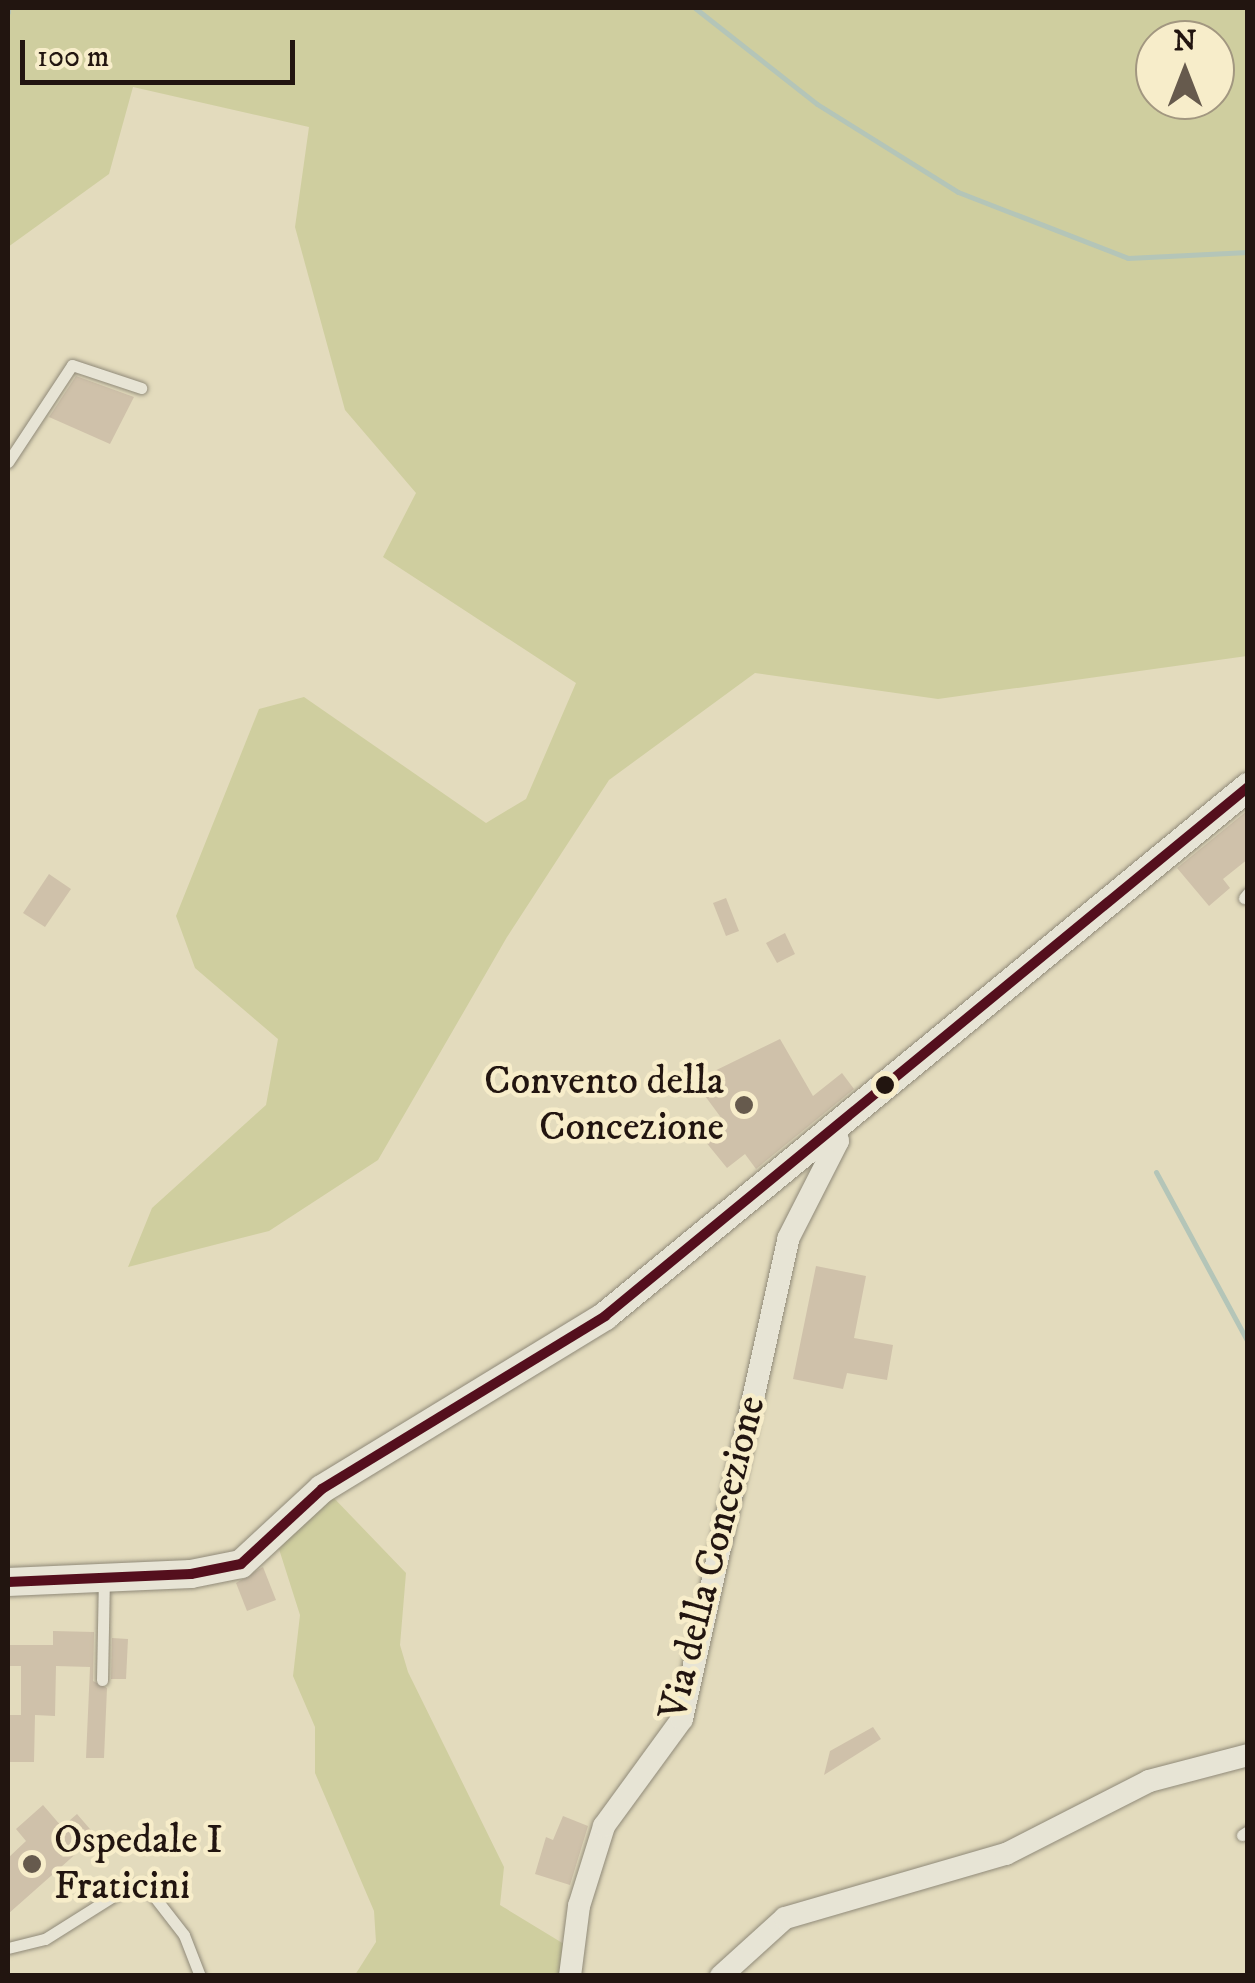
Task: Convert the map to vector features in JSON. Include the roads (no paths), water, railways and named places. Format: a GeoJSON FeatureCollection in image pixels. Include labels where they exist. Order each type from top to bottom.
{"type":"FeatureCollection","features":[{"type":"Feature","properties":{"kind":"street"},"geometry":{"type":"LineString","coordinates":[[8,1582],[104,1578],[241,1564],[322,1489],[604,1316],[1248,788]]}},
{"type":"Feature","properties":{"kind":"street","name":"Via della Concezione"},"geometry":{"type":"LineString","coordinates":[[570,1976],[579,1906],[604,1826],[682,1718],[788,1239],[838,1141],[835,1130]]}},
{"type":"Feature","properties":{"kind":"street"},"geometry":{"type":"LineString","coordinates":[[721,1976],[786,1918],[1006,1854],[1149,1782],[1248,1755]]}},
{"type":"Feature","properties":{"kind":"lane"},"geometry":{"type":"LineString","coordinates":[[8,462],[72,364],[141,388]]}},
{"type":"Feature","properties":{"kind":"lane"},"geometry":{"type":"LineString","coordinates":[[102,1680],[104,1578]]}},
{"type":"Feature","properties":{"kind":"lane"},"geometry":{"type":"LineString","coordinates":[[8,1948],[45,1940],[103,1898],[146,1886],[184,1936],[200,1976]]}},
{"type":"Feature","properties":{"kind":"waterway"},"geometry":{"type":"LineString","coordinates":[[695,8],[817,104],[958,192],[1128,258],[1248,252]]}},
{"type":"Feature","properties":{"kind":"waterway"},"geometry":{"type":"LineString","coordinates":[[1156,1172],[1248,1342]]}},
{"type":"Feature","properties":{"kind":"place","name":"Convento della Concezione"},"geometry":{"type":"Point","coordinates":[744,1105]}},
{"type":"Feature","properties":{"kind":"place","name":"Ospedale I Fraticini"},"geometry":{"type":"Point","coordinates":[32,1864]}}]}
